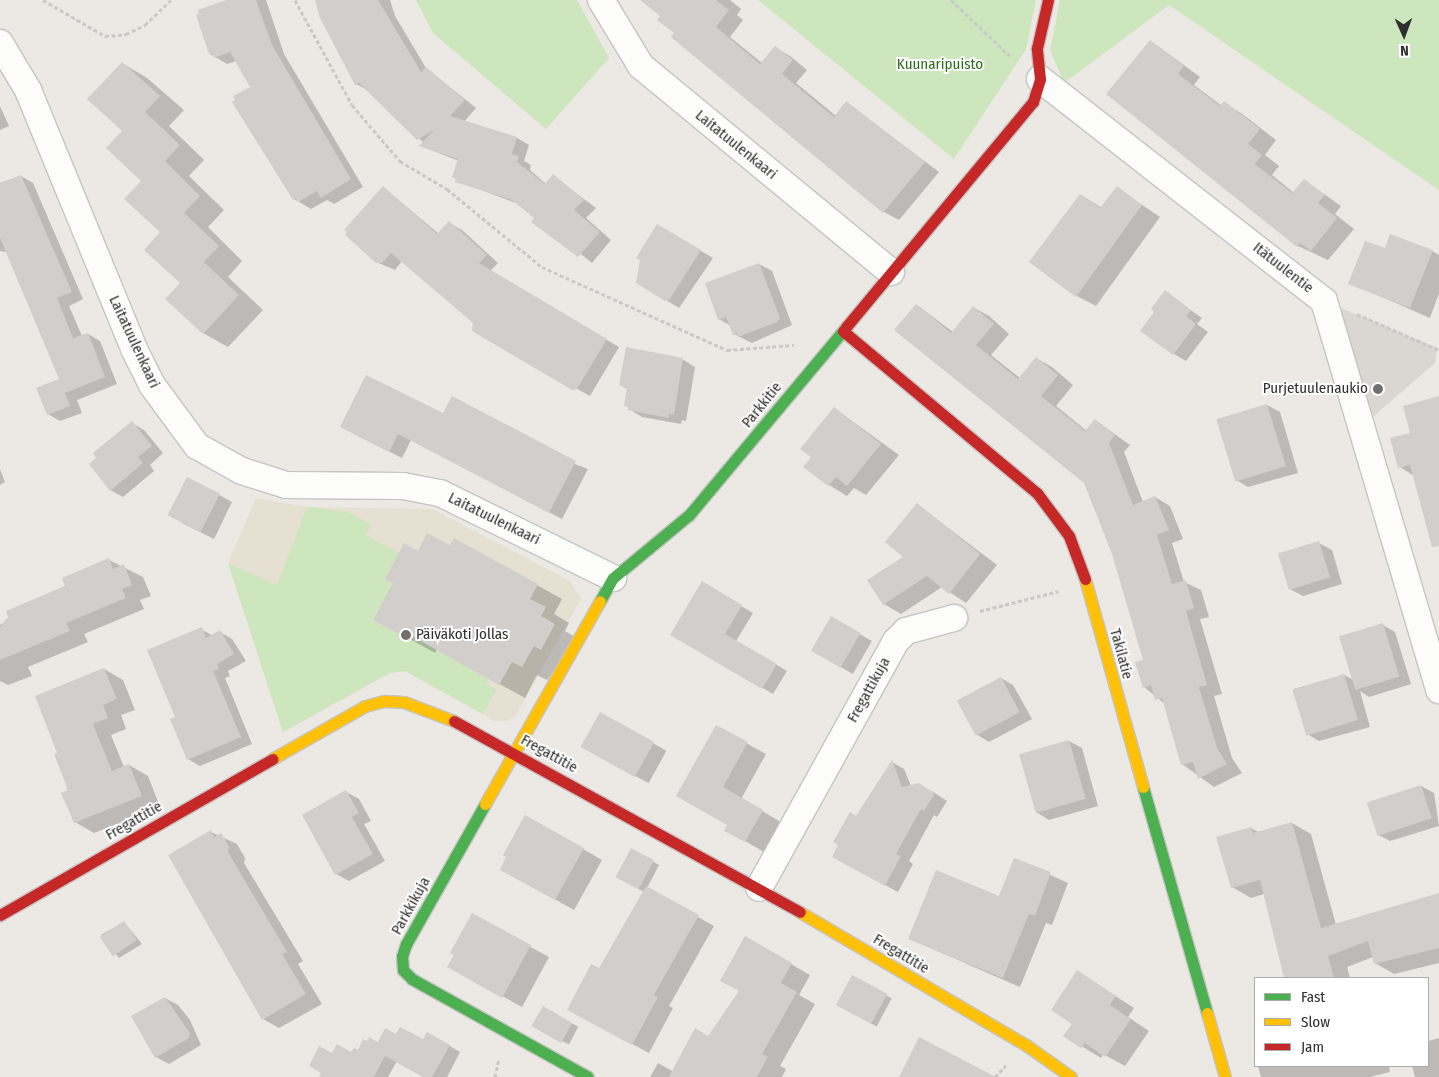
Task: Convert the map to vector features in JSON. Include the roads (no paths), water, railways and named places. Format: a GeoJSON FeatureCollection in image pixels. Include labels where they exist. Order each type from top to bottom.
{"type":"FeatureCollection","features":[{"type":"Feature","properties":{"kind":"street","name":"Laitatuulenkaari"},"geometry":{"type":"LineString","coordinates":[[601,0],[641,66],[891,272]]}},
{"type":"Feature","properties":{"kind":"street"},"geometry":{"type":"LineString","coordinates":[[1040,79],[1037,48],[1048,0]]}},
{"type":"Feature","properties":{"kind":"street","name":"Laitatuulenkaari"},"geometry":{"type":"LineString","coordinates":[[0,42],[28,90],[134,349],[152,385],[197,446],[242,472],[286,485],[403,486],[440,493],[613,578]]}},
{"type":"Feature","properties":{"kind":"street","name":"Parkkitie"},"geometry":{"type":"LineString","coordinates":[[515,752],[613,578],[689,515],[1033,102],[1040,79]]}},
{"type":"Feature","properties":{"kind":"street","name":"Itätuulentie"},"geometry":{"type":"LineString","coordinates":[[1040,79],[1324,301],[1439,690]]}},
{"type":"Feature","properties":{"kind":"street","name":"Takilatie"},"geometry":{"type":"LineString","coordinates":[[843,331],[1037,493],[1070,536],[1080,562],[1225,1077]]}},
{"type":"Feature","properties":{"kind":"street","name":"Fregattikuja"},"geometry":{"type":"LineString","coordinates":[[759,888],[896,641],[906,631],[954,618]]}},
{"type":"Feature","properties":{"kind":"street","name":"Fregattitie"},"geometry":{"type":"LineString","coordinates":[[0,915],[365,706],[384,701],[420,705],[515,752],[759,888],[1026,1045],[1071,1077]]}},
{"type":"Feature","properties":{"kind":"street","name":"Parkkikuja"},"geometry":{"type":"LineString","coordinates":[[515,752],[406,944],[402,956],[403,970],[412,979],[588,1077]]}},
{"type":"Feature","properties":{"kind":"place","name":"Purjetuulenaukio"},"geometry":{"type":"Point","coordinates":[1378,389]}},
{"type":"Feature","properties":{"kind":"place","name":"Päiväkoti Jollas"},"geometry":{"type":"Point","coordinates":[406,635]}},
{"type":"Feature","properties":{"kind":"park label","name":"Kuunaripuisto"},"geometry":{"type":"Point","coordinates":[940,65]}}]}
